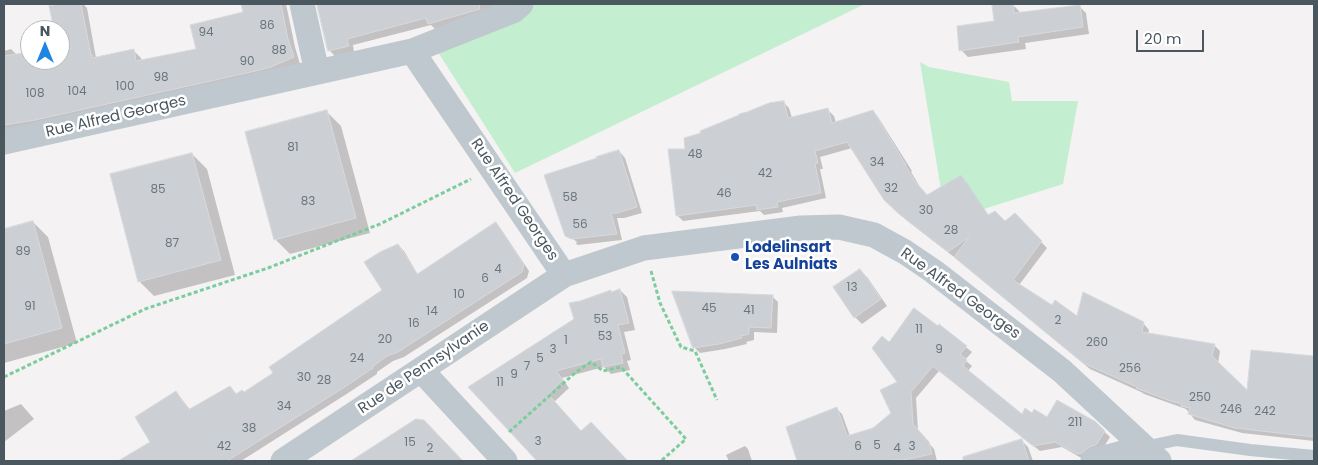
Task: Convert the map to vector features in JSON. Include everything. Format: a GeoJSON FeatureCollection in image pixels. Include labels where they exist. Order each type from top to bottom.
{"type":"FeatureCollection","features":[{"type":"Feature","properties":{"kind":"street"},"geometry":{"type":"LineString","coordinates":[[302,4],[317,72]]}},
{"type":"Feature","properties":{"kind":"street"},"geometry":{"type":"LineString","coordinates":[[412,51],[513,12],[521,4]]}},
{"type":"Feature","properties":{"kind":"street","name":"Rue Alfred Georges"},"geometry":{"type":"LineString","coordinates":[[4,142],[412,51],[564,275],[644,248],[801,228],[839,227],[874,235],[906,252],[926,266],[1062,371],[1152,454]]}},
{"type":"Feature","properties":{"kind":"street","name":"Rue de Pennsylvanie"},"geometry":{"type":"LineString","coordinates":[[284,461],[564,275]]}},
{"type":"Feature","properties":{"kind":"street"},"geometry":{"type":"LineString","coordinates":[[421,370],[498,454]]}},
{"type":"Feature","properties":{"kind":"street"},"geometry":{"type":"LineString","coordinates":[[1093,461],[1152,454]]}},
{"type":"Feature","properties":{"kind":"lane"},"geometry":{"type":"LineString","coordinates":[[1152,454],[1177,440],[1314,456]]}},
{"type":"Feature","properties":{"kind":"path"},"geometry":{"type":"LineString","coordinates":[[4,377],[145,309],[268,268],[380,224],[492,169]]}},
{"type":"Feature","properties":{"kind":"path"},"geometry":{"type":"LineString","coordinates":[[644,248],[660,303],[681,346],[695,351],[717,400]]}},
{"type":"Feature","properties":{"kind":"path"},"geometry":{"type":"LineString","coordinates":[[498,454],[576,372],[591,362],[603,371],[621,367],[686,439],[661,461]]}},
{"type":"Feature","properties":{"kind":"green space"},"geometry":{"type":"Polygon","coordinates":[[[534,4],[865,4],[515,173],[436,49],[534,4]]]}},
{"type":"Feature","properties":{"kind":"green space"},"geometry":{"type":"Polygon","coordinates":[[[920,62],[929,67],[1009,82],[1012,101],[1078,101],[1063,184],[971,213],[941,190],[920,62]]]}},
{"type":"Feature","properties":{"kind":"building"},"geometry":{"type":"Polygon","coordinates":[[[81,4],[92,58],[134,49],[136,61],[196,49],[190,25],[243,12],[241,4],[281,4],[288,39],[294,57],[260,70],[35,120],[4,125],[4,56],[20,54],[20,70],[70,70],[70,20],[52,20],[49,6],[81,4]]]}},
{"type":"Feature","properties":{"kind":"building"},"geometry":{"type":"Polygon","coordinates":[[[317,4],[479,4],[480,9],[428,24],[426,18],[347,39],[349,46],[328,51],[317,4]]]}},
{"type":"Feature","properties":{"kind":"building"},"geometry":{"type":"Polygon","coordinates":[[[1013,4],[1014,13],[1080,5],[1083,27],[1018,37],[1019,42],[959,51],[957,26],[994,21],[992,5],[1013,4]]]}},
{"type":"Feature","properties":{"kind":"building"},"geometry":{"type":"Polygon","coordinates":[[[784,101],[788,118],[828,108],[832,123],[873,110],[914,180],[927,195],[961,175],[988,215],[995,211],[1005,221],[1015,213],[1042,241],[1013,280],[1052,305],[1055,300],[1077,316],[1083,292],[1144,322],[1142,332],[1215,344],[1212,356],[1247,390],[1251,350],[1314,356],[1314,437],[1235,428],[1188,414],[1190,408],[1181,406],[1182,404],[1136,388],[1083,363],[954,257],[969,237],[948,252],[884,200],[847,142],[815,151],[818,163],[815,164],[821,193],[777,202],[778,207],[757,210],[756,205],[676,216],[668,149],[685,149],[684,138],[701,133],[700,131],[739,114],[769,103],[784,101]]]}},
{"type":"Feature","properties":{"kind":"building"},"geometry":{"type":"Polygon","coordinates":[[[327,110],[356,218],[274,240],[245,132],[327,110]]]}},
{"type":"Feature","properties":{"kind":"building"},"geometry":{"type":"Polygon","coordinates":[[[619,150],[637,207],[611,213],[617,234],[571,239],[565,236],[544,175],[619,150]]]}},
{"type":"Feature","properties":{"kind":"building"},"geometry":{"type":"Polygon","coordinates":[[[192,153],[221,260],[138,282],[110,174],[192,153]]]}},
{"type":"Feature","properties":{"kind":"building"},"geometry":{"type":"Polygon","coordinates":[[[33,221],[62,328],[4,344],[4,229],[33,221]]]}},
{"type":"Feature","properties":{"kind":"building"},"geometry":{"type":"Polygon","coordinates":[[[496,222],[524,265],[522,272],[398,352],[387,356],[373,368],[340,390],[227,461],[118,461],[150,442],[135,417],[176,391],[188,410],[230,386],[236,394],[242,390],[244,392],[273,373],[269,367],[382,290],[364,262],[398,244],[417,274],[496,222]]]}},
{"type":"Feature","properties":{"kind":"building"},"geometry":{"type":"Polygon","coordinates":[[[860,269],[881,299],[854,318],[833,287],[860,269]]]}},
{"type":"Feature","properties":{"kind":"building"},"geometry":{"type":"Polygon","coordinates":[[[620,289],[629,323],[618,325],[625,353],[621,354],[623,363],[603,367],[601,359],[556,371],[563,380],[548,394],[581,431],[591,422],[628,461],[537,461],[468,387],[574,319],[569,303],[620,289]]]}},
{"type":"Feature","properties":{"kind":"building"},"geometry":{"type":"Polygon","coordinates":[[[672,291],[773,295],[771,328],[749,327],[749,334],[741,336],[742,338],[693,348],[672,291]]]}},
{"type":"Feature","properties":{"kind":"building"},"geometry":{"type":"Polygon","coordinates":[[[914,308],[938,326],[939,324],[967,346],[960,354],[967,360],[963,366],[1022,414],[1025,408],[1032,413],[1034,409],[1047,417],[1057,400],[1096,422],[1105,431],[1096,445],[1077,454],[1055,442],[1033,446],[933,366],[911,392],[913,424],[929,442],[932,454],[893,461],[797,461],[786,427],[837,407],[847,436],[873,428],[891,413],[880,390],[897,382],[872,348],[882,336],[889,342],[914,308]]]}},
{"type":"Feature","properties":{"kind":"building"},"geometry":{"type":"Polygon","coordinates":[[[416,419],[424,420],[463,461],[351,461],[416,419]]]}},
{"type":"Feature","properties":{"kind":"building"},"geometry":{"type":"Polygon","coordinates":[[[1022,439],[1029,461],[963,461],[963,457],[1022,439]]]}},
{"type":"Feature","properties":{"kind":"place","name":"Lodelinsart Les Aulniats"},"geometry":{"type":"Point","coordinates":[735,257]}}]}
